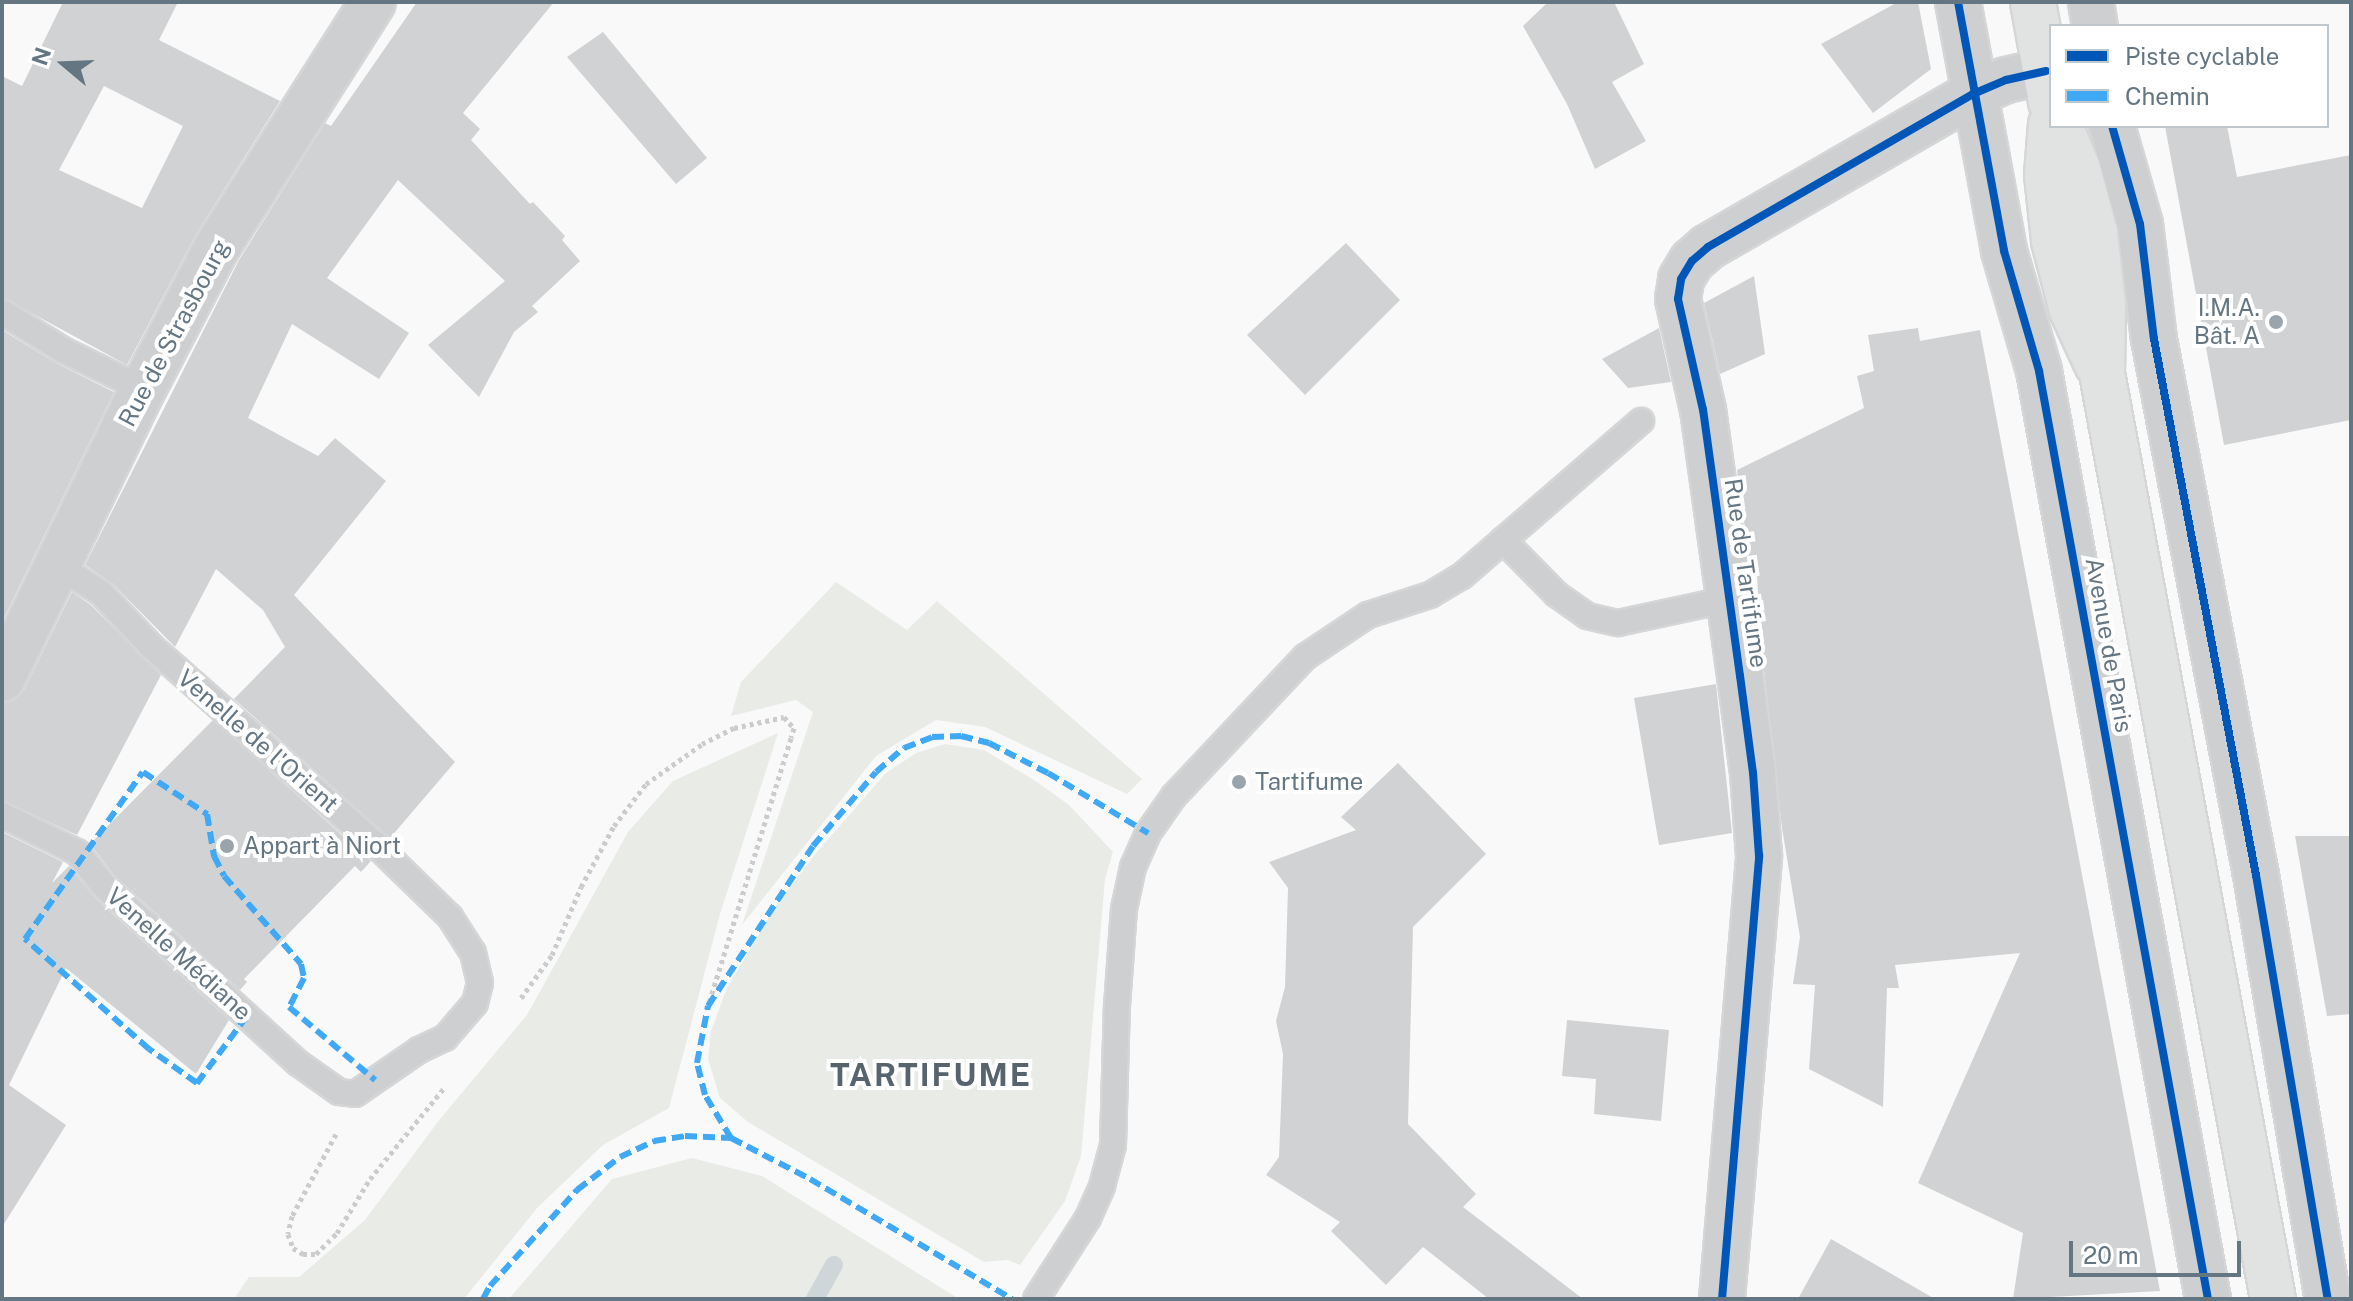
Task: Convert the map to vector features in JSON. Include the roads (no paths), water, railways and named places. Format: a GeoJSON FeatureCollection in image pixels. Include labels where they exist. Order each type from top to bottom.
{"type":"FeatureCollection","features":[{"type":"Feature","properties":{"kind":"main road"},"geometry":{"type":"LineString","coordinates":[[2033,2],[2048,86]]}},
{"type":"Feature","properties":{"kind":"main road","name":"Avenue de Paris"},"geometry":{"type":"LineString","coordinates":[[2051,128],[2047,175],[2054,241],[2072,310],[2102,373]]}},
{"type":"Feature","properties":{"kind":"main road","name":"Avenue de Paris"},"geometry":{"type":"LineString","coordinates":[[2061,128],[2078,169],[2095,233],[2103,303],[2102,373],[2273,1299]]}},
{"type":"Feature","properties":{"kind":"street","name":"Rue de Strasbourg"},"geometry":{"type":"LineString","coordinates":[[2,679],[143,389],[217,247],[373,2]]}},
{"type":"Feature","properties":{"kind":"street","name":"Avenue de Paris"},"geometry":{"type":"LineString","coordinates":[[1958,2],[2004,251],[2039,371],[2208,1299]]}},
{"type":"Feature","properties":{"kind":"street"},"geometry":{"type":"LineString","coordinates":[[2091,2],[2095,24]]}},
{"type":"Feature","properties":{"kind":"street","name":"Rue de Tartifume"},"geometry":{"type":"LineString","coordinates":[[1722,1299],[1759,856],[1753,773],[1703,410],[1678,299],[1681,279],[1692,261],[1708,247],[1973,94],[2006,80],[2048,86]]}},
{"type":"Feature","properties":{"kind":"street"},"geometry":{"type":"LineString","coordinates":[[2113,128],[2140,224],[2154,339],[2256,875],[2328,1299]]}},
{"type":"Feature","properties":{"kind":"street"},"geometry":{"type":"LineString","coordinates":[[2284,1299],[2318,1244]]}},
{"type":"Feature","properties":{"kind":"lane"},"geometry":{"type":"LineString","coordinates":[[2,312],[63,350],[143,389]]}},
{"type":"Feature","properties":{"kind":"lane"},"geometry":{"type":"LineString","coordinates":[[1036,1299],[1088,1218],[1102,1186],[1113,1145],[1117,1006],[1124,909],[1133,867],[1148,833],[1174,796],[1305,657],[1368,615],[1430,595],[1462,576],[1641,421]]}},
{"type":"Feature","properties":{"kind":"lane"},"geometry":{"type":"LineString","coordinates":[[1503,540],[1556,594],[1587,616],[1618,623],[1729,599]]}},
{"type":"Feature","properties":{"kind":"lane","name":"Venelle de l'Orient"},"geometry":{"type":"LineString","coordinates":[[57,565],[101,593],[151,646],[373,842],[450,917],[473,953],[480,983],[475,1003],[463,1021],[445,1038],[419,1050],[355,1094]]}},
{"type":"Feature","properties":{"kind":"lane","name":"Venelle Médiane"},"geometry":{"type":"LineString","coordinates":[[2,815],[77,852],[103,885],[298,1063],[339,1092],[355,1094]]}},
{"type":"Feature","properties":{"kind":"waterway"},"geometry":{"type":"LineString","coordinates":[[815,1299],[834,1265]]}},
{"type":"Feature","properties":{"kind":"place","name":"I.M.A. Bât. A"},"geometry":{"type":"Point","coordinates":[2276,322]}},
{"type":"Feature","properties":{"kind":"place","name":"Tartifume"},"geometry":{"type":"Point","coordinates":[1239,782]}},
{"type":"Feature","properties":{"kind":"place","name":"Appart à Niort"},"geometry":{"type":"Point","coordinates":[227,846]}},
{"type":"Feature","properties":{"kind":"district","name":"TARTIFUME"},"geometry":{"type":"Point","coordinates":[931,1075]}}]}
